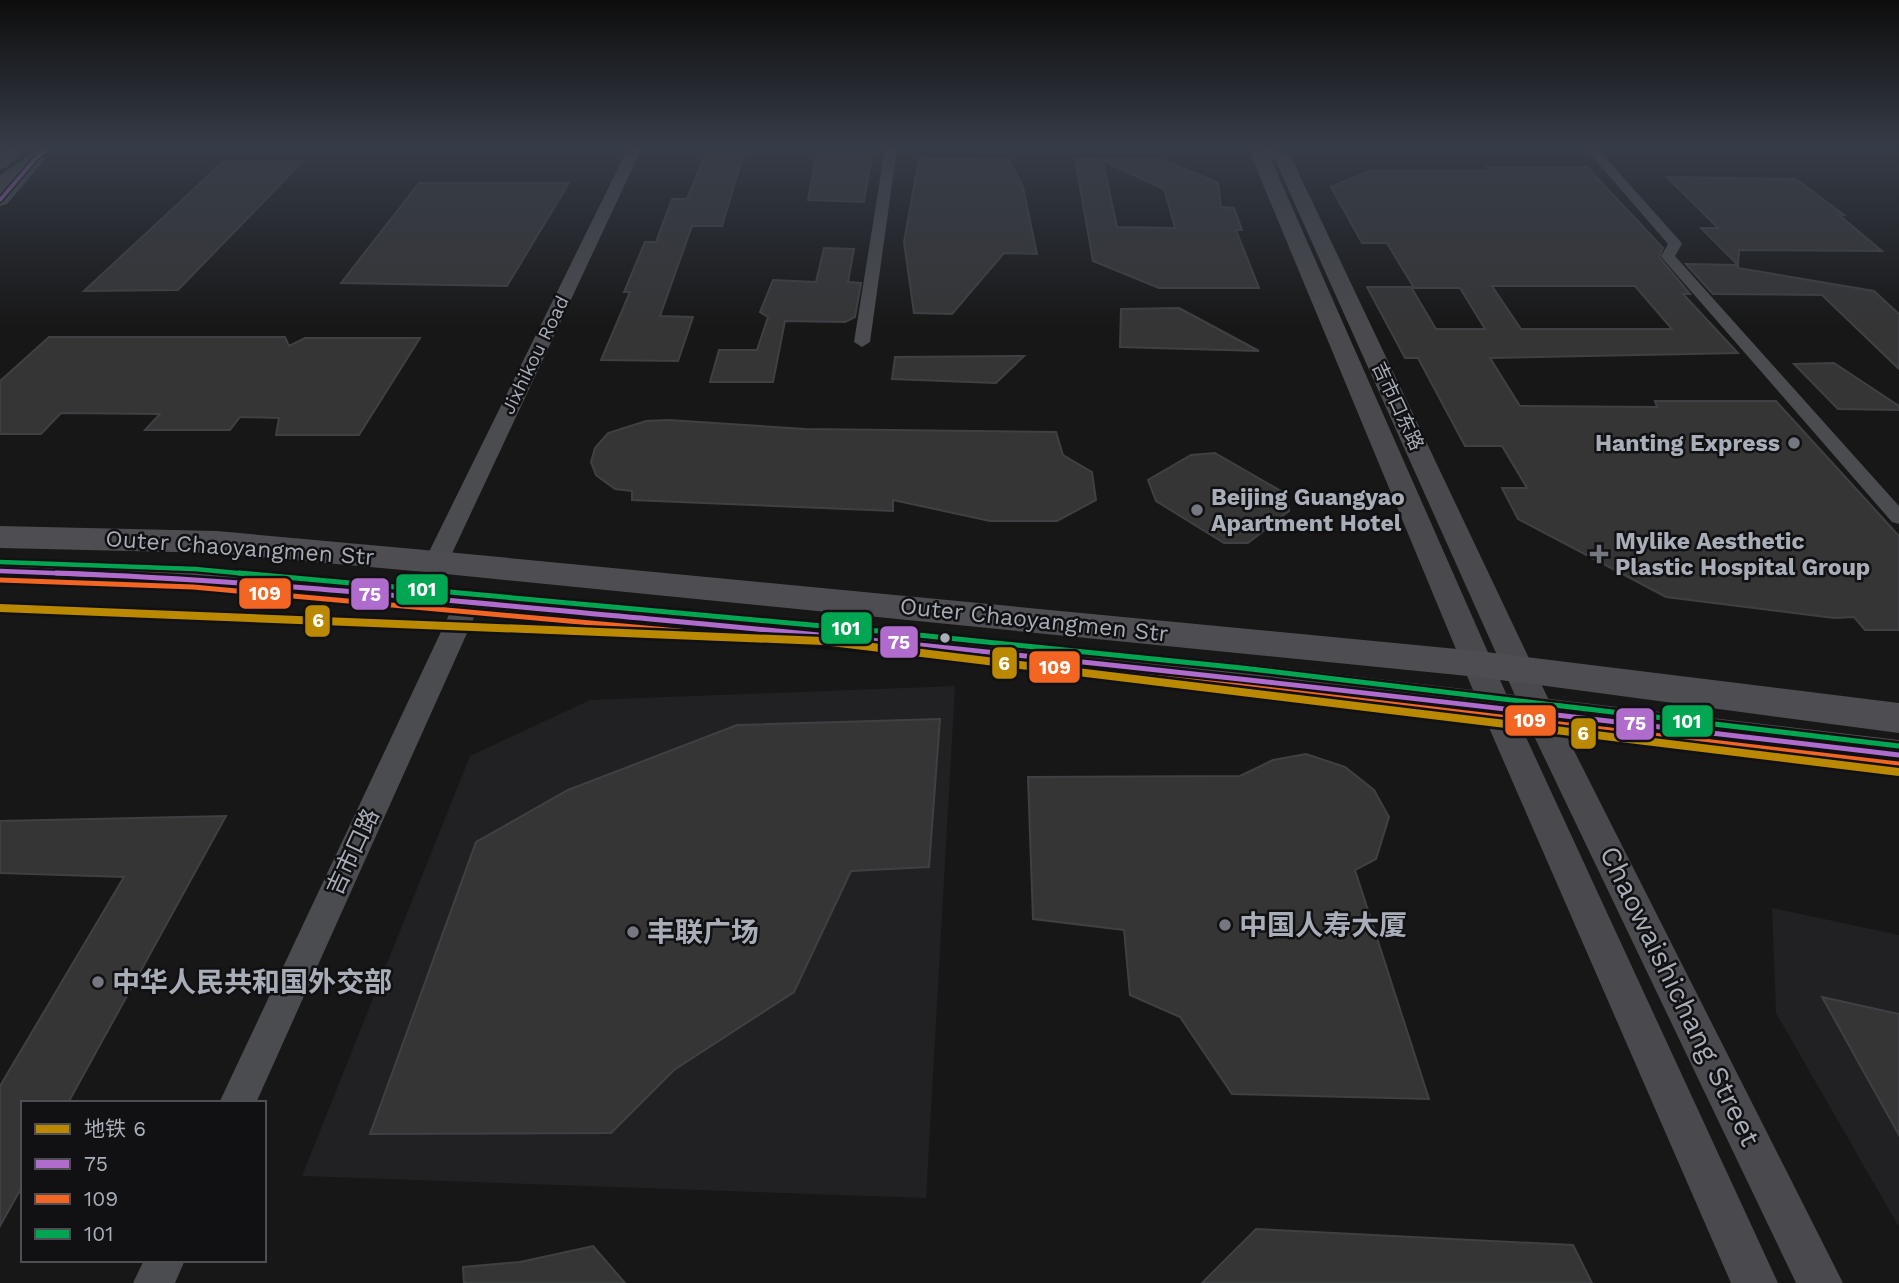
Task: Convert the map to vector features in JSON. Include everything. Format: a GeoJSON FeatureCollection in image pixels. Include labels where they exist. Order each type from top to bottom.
{"type":"FeatureCollection","features":[{"type":"Feature","properties":{"kind":"highway","name":"Outer Chaoyangmen Str"},"geometry":{"type":"LineString","coordinates":[[0,537],[217,542],[436,562],[1478,664],[1899,718]]}},
{"type":"Feature","properties":{"kind":"highway"},"geometry":{"type":"LineString","coordinates":[[0,571],[194,578],[1094,662],[1538,711],[1899,755]]}},
{"type":"Feature","properties":{"kind":"main road","name":"吉市口东路"},"geometry":{"type":"LineString","coordinates":[[1282,208],[1496,707]]}},
{"type":"Feature","properties":{"kind":"main road","name":"吉市口东路"},"geometry":{"type":"LineString","coordinates":[[1306,208],[1538,711]]}},
{"type":"Feature","properties":{"kind":"main road","name":"Chaowaishichang Street"},"geometry":{"type":"LineString","coordinates":[[1496,707],[1755,1283]]}},
{"type":"Feature","properties":{"kind":"main road","name":"Chaowaishichang Street"},"geometry":{"type":"LineString","coordinates":[[1538,711],[1820,1283]]}},
{"type":"Feature","properties":{"kind":"street","name":"Jixhikou Road"},"geometry":{"type":"LineString","coordinates":[[436,562],[606,208]]}},
{"type":"Feature","properties":{"kind":"street"},"geometry":{"type":"LineString","coordinates":[[862,342],[882,208]]}},
{"type":"Feature","properties":{"kind":"street"},"geometry":{"type":"LineString","coordinates":[[1643,208],[1675,244],[1668,256],[1899,518]]}},
{"type":"Feature","properties":{"kind":"street","name":"吉市口路"},"geometry":{"type":"LineString","coordinates":[[238,1101],[468,602]]}},
{"type":"Feature","properties":{"kind":"street"},"geometry":{"type":"LineString","coordinates":[[154,1283],[164,1262]]}},
{"type":"Feature","properties":{"kind":"shaded area","name":"丰联广场"},"geometry":{"type":"Polygon","coordinates":[[[955,686],[926,1198],[302,1176],[470,756],[590,700],[955,686]]]}},
{"type":"Feature","properties":{"kind":"shaded area"},"geometry":{"type":"Polygon","coordinates":[[[1772,908],[1899,935],[1899,1227],[1776,1013],[1772,908]]]}},
{"type":"Feature","properties":{"kind":"building"},"geometry":{"type":"Polygon","coordinates":[[[174,208],[258,208],[178,290],[84,291],[174,208]]]}},
{"type":"Feature","properties":{"kind":"building"},"geometry":{"type":"Polygon","coordinates":[[[400,208],[554,208],[507,286],[341,283],[400,208]]]}},
{"type":"Feature","properties":{"kind":"building"},"geometry":{"type":"Polygon","coordinates":[[[669,208],[727,208],[722,226],[692,226],[660,316],[693,317],[678,361],[601,360],[630,292],[624,292],[645,242],[656,242],[669,208]]]}},
{"type":"Feature","properties":{"kind":"building"},"geometry":{"type":"Polygon","coordinates":[[[910,208],[1027,208],[1037,254],[1004,253],[952,314],[914,313],[904,242],[910,208]]]}},
{"type":"Feature","properties":{"kind":"building"},"geometry":{"type":"Polygon","coordinates":[[[1084,208],[1113,208],[1117,227],[1175,228],[1169,208],[1234,208],[1242,230],[1236,230],[1259,288],[1159,288],[1093,261],[1084,208]]]}},
{"type":"Feature","properties":{"kind":"building"},"geometry":{"type":"Polygon","coordinates":[[[1343,208],[1625,208],[1663,248],[1659,257],[1690,294],[1683,294],[1738,353],[1490,358],[1520,406],[1657,407],[1655,401],[1776,401],[1899,536],[1899,630],[1865,630],[1854,617],[1834,618],[1666,597],[1518,519],[1502,488],[1527,488],[1502,446],[1465,446],[1418,358],[1405,358],[1367,287],[1411,287],[1436,329],[1485,329],[1460,288],[1414,288],[1387,243],[1362,243],[1343,208]],[[1492,286],[1521,329],[1672,329],[1635,286],[1492,286]]]}},
{"type":"Feature","properties":{"kind":"building"},"geometry":{"type":"Polygon","coordinates":[[[1698,208],[1834,208],[1844,215],[1839,215],[1882,251],[1739,250],[1738,265],[1701,228],[1718,228],[1698,208]]]}},
{"type":"Feature","properties":{"kind":"building"},"geometry":{"type":"Polygon","coordinates":[[[824,248],[854,249],[848,282],[861,283],[855,317],[845,322],[785,321],[773,382],[710,382],[719,350],[757,350],[768,317],[760,312],[773,280],[816,282],[824,248]]]}},
{"type":"Feature","properties":{"kind":"building"},"geometry":{"type":"Polygon","coordinates":[[[1686,264],[1738,265],[1738,268],[1874,291],[1899,314],[1899,369],[1822,295],[1713,294],[1686,264]]]}},
{"type":"Feature","properties":{"kind":"building"},"geometry":{"type":"Polygon","coordinates":[[[1179,308],[1259,351],[1120,347],[1121,309],[1179,308]]]}},
{"type":"Feature","properties":{"kind":"building"},"geometry":{"type":"Polygon","coordinates":[[[49,337],[285,337],[289,346],[305,338],[420,338],[359,435],[276,435],[279,418],[240,417],[230,430],[145,430],[160,414],[61,413],[41,434],[0,434],[0,381],[49,337]]]}},
{"type":"Feature","properties":{"kind":"building"},"geometry":{"type":"Polygon","coordinates":[[[1024,356],[996,383],[892,379],[895,357],[1024,356]]]}},
{"type":"Feature","properties":{"kind":"building"},"geometry":{"type":"Polygon","coordinates":[[[1834,363],[1899,406],[1899,410],[1838,409],[1794,364],[1834,363]]]}},
{"type":"Feature","properties":{"kind":"building"},"geometry":{"type":"Polygon","coordinates":[[[669,420],[805,429],[1056,432],[1063,455],[1092,472],[1096,500],[1057,521],[990,521],[893,500],[893,511],[632,500],[632,491],[615,489],[596,475],[591,462],[595,448],[608,433],[646,421],[669,420]]]}},
{"type":"Feature","properties":{"kind":"building"},"geometry":{"type":"Polygon","coordinates":[[[1215,453],[1286,494],[1289,511],[1248,543],[1224,543],[1156,501],[1148,480],[1191,455],[1215,453]]]}},
{"type":"Feature","properties":{"kind":"building","name":"丰联广场"},"geometry":{"type":"Polygon","coordinates":[[[940,719],[929,867],[851,871],[794,992],[674,1070],[611,1133],[370,1134],[476,842],[568,790],[737,725],[940,719]]]}},
{"type":"Feature","properties":{"kind":"building","name":"中国人寿大厦"},"geometry":{"type":"Polygon","coordinates":[[[1306,754],[1345,767],[1374,790],[1389,817],[1376,859],[1355,870],[1429,1099],[1232,1094],[1180,1017],[1130,995],[1124,930],[1033,919],[1028,777],[1240,776],[1273,760],[1306,754]]]}},
{"type":"Feature","properties":{"kind":"building","name":"中华人民共和国外交部"},"geometry":{"type":"Polygon","coordinates":[[[226,816],[69,1101],[21,1101],[21,1189],[0,1226],[0,1086],[124,877],[0,873],[0,821],[226,816]]]}},
{"type":"Feature","properties":{"kind":"building"},"geometry":{"type":"Polygon","coordinates":[[[1822,997],[1899,1014],[1899,1135],[1822,997]]]}},
{"type":"Feature","properties":{"kind":"building"},"geometry":{"type":"Polygon","coordinates":[[[1256,1229],[1573,1245],[1592,1283],[1202,1283],[1256,1229]]]}},
{"type":"Feature","properties":{"kind":"building"},"geometry":{"type":"Polygon","coordinates":[[[593,1246],[625,1283],[464,1283],[463,1267],[520,1262],[593,1246]]]}},
{"type":"Feature","properties":{"kind":"metro line","name":"6"},"geometry":{"type":"LineString","coordinates":[[0,608],[823,641],[1899,772]]}},
{"type":"Feature","properties":{"kind":"transit line","name":"101"},"geometry":{"type":"LineString","coordinates":[[0,562],[195,569],[889,632],[1242,668],[1899,746]]}},
{"type":"Feature","properties":{"kind":"transit line","name":"75"},"geometry":{"type":"LineString","coordinates":[[0,571],[194,578],[888,641],[1241,677],[1899,755]]}},
{"type":"Feature","properties":{"kind":"transit line","name":"109"},"geometry":{"type":"LineString","coordinates":[[0,580],[193,587],[887,650],[1240,686],[1898,764]]}},
{"type":"Feature","properties":{"kind":"place","name":"Hanting Express"},"geometry":{"type":"Point","coordinates":[1794,443]}},
{"type":"Feature","properties":{"kind":"place","name":"Beijing Guangyao Apartment Hotel"},"geometry":{"type":"Point","coordinates":[1197,510]}},
{"type":"Feature","properties":{"kind":"place","name":"Mylike Aesthetic Plastic Hospital Group"},"geometry":{"type":"Point","coordinates":[1599,554]}},
{"type":"Feature","properties":{"kind":"place","name":"中国人寿大厦"},"geometry":{"type":"Point","coordinates":[1225,925]}},
{"type":"Feature","properties":{"kind":"place","name":"丰联广场"},"geometry":{"type":"Point","coordinates":[633,932]}},
{"type":"Feature","properties":{"kind":"place","name":"中华人民共和国外交部"},"geometry":{"type":"Point","coordinates":[98,982]}}]}
